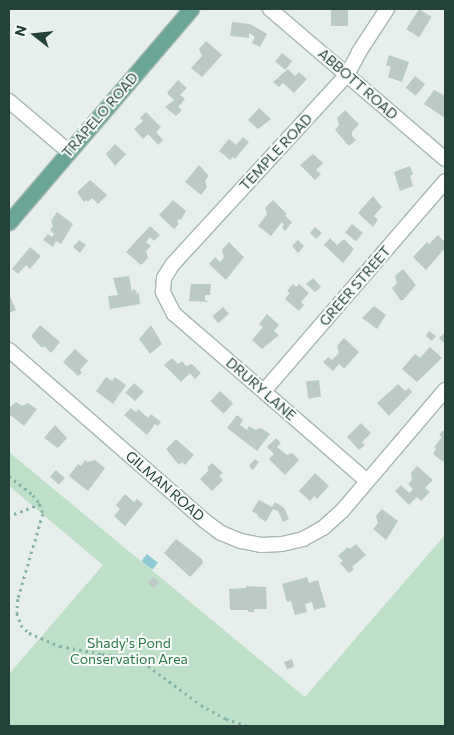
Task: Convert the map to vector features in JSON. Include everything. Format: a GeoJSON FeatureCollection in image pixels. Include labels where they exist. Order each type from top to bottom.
{"type":"FeatureCollection","features":[{"type":"Feature","properties":{"kind":"main road","name":"TRAPELO ROAD"},"geometry":{"type":"LineString","coordinates":[[9,222],[191,9]]}},
{"type":"Feature","properties":{"kind":"street","name":"ABBOTT ROAD"},"geometry":{"type":"LineString","coordinates":[[270,9],[445,159]]}},
{"type":"Feature","properties":{"kind":"street","name":"TEMPLE ROAD"},"geometry":{"type":"LineString","coordinates":[[163,292],[164,278],[172,265],[347,75],[359,52],[387,9]]}},
{"type":"Feature","properties":{"kind":"street"},"geometry":{"type":"LineString","coordinates":[[9,101],[68,151]]}},
{"type":"Feature","properties":{"kind":"street","name":"GREER STREET"},"geometry":{"type":"LineString","coordinates":[[264,390],[445,181]]}},
{"type":"Feature","properties":{"kind":"street","name":"DRURY LANE"},"geometry":{"type":"LineString","coordinates":[[163,292],[174,314],[367,481]]}},
{"type":"Feature","properties":{"kind":"street","name":"GILMAN ROAD"},"geometry":{"type":"LineString","coordinates":[[9,350],[221,533],[241,541],[261,545],[282,544],[303,539],[322,528],[342,511],[445,390]]}},
{"type":"Feature","properties":{"kind":"path"},"geometry":{"type":"LineString","coordinates":[[9,476],[33,495],[40,504],[43,514],[18,599],[17,613],[21,625],[30,633],[60,646],[126,656],[143,662],[200,705],[226,719],[249,726]]}},
{"type":"Feature","properties":{"kind":"path"},"geometry":{"type":"LineString","coordinates":[[14,514],[40,504]]}},
{"type":"Feature","properties":{"kind":"green space","name":"Shady's Pond Conservation Area"},"geometry":{"type":"Polygon","coordinates":[[[9,452],[305,697],[445,535],[445,726],[9,726],[9,674],[103,565],[9,486],[9,452]]]}},
{"type":"Feature","properties":{"kind":"water"},"geometry":{"type":"Polygon","coordinates":[[[147,554],[158,563],[152,570],[141,561],[147,554]]]}},
{"type":"Feature","properties":{"kind":"building"},"geometry":{"type":"Polygon","coordinates":[[[331,9],[348,9],[348,26],[331,26],[331,9]]]}},
{"type":"Feature","properties":{"kind":"building"},"geometry":{"type":"Polygon","coordinates":[[[419,9],[432,17],[419,37],[406,29],[419,9]]]}},
{"type":"Feature","properties":{"kind":"building"},"geometry":{"type":"Polygon","coordinates":[[[232,22],[250,24],[267,34],[260,47],[252,43],[255,37],[249,33],[249,38],[230,36],[232,22]]]}},
{"type":"Feature","properties":{"kind":"building"},"geometry":{"type":"Polygon","coordinates":[[[206,41],[222,55],[202,77],[191,68],[202,56],[199,49],[206,41]]]}},
{"type":"Feature","properties":{"kind":"building"},"geometry":{"type":"Polygon","coordinates":[[[282,53],[292,61],[285,70],[275,62],[282,53]]]}},
{"type":"Feature","properties":{"kind":"building"},"geometry":{"type":"Polygon","coordinates":[[[389,55],[409,62],[402,82],[388,77],[391,67],[386,65],[389,55]]]}},
{"type":"Feature","properties":{"kind":"building"},"geometry":{"type":"Polygon","coordinates":[[[288,69],[295,76],[299,72],[307,79],[294,93],[283,83],[279,87],[273,82],[288,69]]]}},
{"type":"Feature","properties":{"kind":"building"},"geometry":{"type":"Polygon","coordinates":[[[415,76],[425,84],[416,96],[406,88],[415,76]]]}},
{"type":"Feature","properties":{"kind":"building"},"geometry":{"type":"Polygon","coordinates":[[[178,80],[187,88],[180,95],[185,99],[178,107],[182,110],[176,116],[165,107],[174,100],[167,93],[178,80]]]}},
{"type":"Feature","properties":{"kind":"building"},"geometry":{"type":"Polygon","coordinates":[[[434,90],[444,95],[445,118],[424,104],[434,90]]]}},
{"type":"Feature","properties":{"kind":"building"},"geometry":{"type":"Polygon","coordinates":[[[259,108],[271,119],[258,129],[248,120],[259,108]]]}},
{"type":"Feature","properties":{"kind":"building"},"geometry":{"type":"Polygon","coordinates":[[[345,110],[359,124],[352,132],[352,136],[356,140],[349,146],[335,130],[339,125],[337,118],[345,110]]]}},
{"type":"Feature","properties":{"kind":"building"},"geometry":{"type":"Polygon","coordinates":[[[146,112],[161,127],[156,132],[163,140],[158,145],[148,134],[143,139],[134,129],[143,121],[140,118],[146,112]]]}},
{"type":"Feature","properties":{"kind":"building"},"geometry":{"type":"Polygon","coordinates":[[[243,137],[249,142],[235,159],[233,157],[230,160],[219,151],[229,139],[236,145],[243,137]]]}},
{"type":"Feature","properties":{"kind":"building"},"geometry":{"type":"Polygon","coordinates":[[[115,144],[126,154],[115,166],[106,154],[115,144]]]}},
{"type":"Feature","properties":{"kind":"building"},"geometry":{"type":"Polygon","coordinates":[[[313,154],[323,163],[316,170],[321,174],[315,180],[300,165],[313,154]]]}},
{"type":"Feature","properties":{"kind":"building"},"geometry":{"type":"Polygon","coordinates":[[[199,165],[209,176],[205,181],[207,187],[201,195],[185,182],[199,165]]]}},
{"type":"Feature","properties":{"kind":"building"},"geometry":{"type":"Polygon","coordinates":[[[410,166],[413,174],[410,176],[413,186],[400,191],[394,172],[410,166]]]}},
{"type":"Feature","properties":{"kind":"building"},"geometry":{"type":"Polygon","coordinates":[[[90,180],[107,195],[98,204],[92,198],[88,202],[86,200],[84,202],[77,192],[90,180]]]}},
{"type":"Feature","properties":{"kind":"building"},"geometry":{"type":"Polygon","coordinates":[[[373,196],[382,207],[374,216],[378,220],[373,227],[358,213],[373,196]]]}},
{"type":"Feature","properties":{"kind":"building"},"geometry":{"type":"Polygon","coordinates":[[[173,200],[186,211],[181,220],[177,221],[179,224],[174,229],[159,215],[173,200]]]}},
{"type":"Feature","properties":{"kind":"building"},"geometry":{"type":"Polygon","coordinates":[[[273,200],[292,222],[285,231],[282,227],[284,225],[282,222],[271,236],[258,226],[267,214],[265,208],[273,200]]]}},
{"type":"Feature","properties":{"kind":"building"},"geometry":{"type":"Polygon","coordinates":[[[57,212],[73,224],[61,244],[56,241],[53,247],[43,240],[48,234],[52,237],[54,234],[50,230],[53,226],[51,221],[57,212]]]}},
{"type":"Feature","properties":{"kind":"building"},"geometry":{"type":"Polygon","coordinates":[[[352,224],[363,233],[356,241],[345,233],[352,224]]]}},
{"type":"Feature","properties":{"kind":"building"},"geometry":{"type":"Polygon","coordinates":[[[150,226],[160,235],[154,241],[150,237],[146,242],[151,246],[146,251],[148,258],[141,265],[126,252],[150,226]]]}},
{"type":"Feature","properties":{"kind":"building"},"geometry":{"type":"Polygon","coordinates":[[[315,227],[322,233],[317,239],[310,233],[315,227]]]}},
{"type":"Feature","properties":{"kind":"building"},"geometry":{"type":"Polygon","coordinates":[[[438,235],[445,242],[445,248],[426,270],[413,257],[427,242],[429,244],[438,235]]]}},
{"type":"Feature","properties":{"kind":"building"},"geometry":{"type":"Polygon","coordinates":[[[330,238],[337,245],[344,239],[354,249],[343,263],[324,245],[330,238]]]}},
{"type":"Feature","properties":{"kind":"building"},"geometry":{"type":"Polygon","coordinates":[[[79,240],[86,245],[80,253],[73,247],[79,240]]]}},
{"type":"Feature","properties":{"kind":"building"},"geometry":{"type":"Polygon","coordinates":[[[298,240],[304,246],[298,253],[292,246],[298,240]]]}},
{"type":"Feature","properties":{"kind":"building"},"geometry":{"type":"Polygon","coordinates":[[[229,242],[244,257],[226,280],[209,264],[215,257],[220,262],[224,257],[222,250],[229,242]]]}},
{"type":"Feature","properties":{"kind":"building"},"geometry":{"type":"Polygon","coordinates":[[[30,247],[41,256],[30,269],[26,265],[18,274],[12,269],[30,247]]]}},
{"type":"Feature","properties":{"kind":"building"},"geometry":{"type":"Polygon","coordinates":[[[403,269],[416,285],[403,300],[400,300],[392,288],[397,283],[395,276],[403,269]]]}},
{"type":"Feature","properties":{"kind":"building"},"geometry":{"type":"Polygon","coordinates":[[[129,276],[132,292],[134,289],[137,292],[135,294],[139,293],[140,304],[110,309],[108,296],[118,295],[113,278],[129,276]]]}},
{"type":"Feature","properties":{"kind":"building"},"geometry":{"type":"Polygon","coordinates":[[[313,278],[321,287],[315,292],[306,284],[313,278]]]}},
{"type":"Feature","properties":{"kind":"building"},"geometry":{"type":"Polygon","coordinates":[[[191,284],[211,284],[210,295],[205,295],[205,300],[210,302],[189,301],[191,284]]]}},
{"type":"Feature","properties":{"kind":"building"},"geometry":{"type":"Polygon","coordinates":[[[293,284],[296,287],[299,284],[309,293],[301,302],[304,305],[299,311],[285,299],[290,293],[287,291],[293,284]]]}},
{"type":"Feature","properties":{"kind":"building"},"geometry":{"type":"Polygon","coordinates":[[[9,294],[16,310],[9,313],[9,294]]]}},
{"type":"Feature","properties":{"kind":"building"},"geometry":{"type":"Polygon","coordinates":[[[374,306],[386,315],[377,329],[362,318],[374,306]]]}},
{"type":"Feature","properties":{"kind":"building"},"geometry":{"type":"Polygon","coordinates":[[[223,307],[229,314],[218,323],[212,316],[223,307]]]}},
{"type":"Feature","properties":{"kind":"building"},"geometry":{"type":"Polygon","coordinates":[[[267,314],[279,325],[274,331],[279,335],[262,349],[252,340],[263,327],[259,324],[267,314]]]}},
{"type":"Feature","properties":{"kind":"building"},"geometry":{"type":"Polygon","coordinates":[[[40,325],[60,342],[51,353],[44,346],[42,348],[31,336],[40,325]]]}},
{"type":"Feature","properties":{"kind":"building"},"geometry":{"type":"Polygon","coordinates":[[[151,325],[162,344],[150,354],[139,339],[151,325]]]}},
{"type":"Feature","properties":{"kind":"building"},"geometry":{"type":"Polygon","coordinates":[[[429,331],[436,336],[432,341],[426,336],[429,331]]]}},
{"type":"Feature","properties":{"kind":"building"},"geometry":{"type":"Polygon","coordinates":[[[445,332],[445,344],[439,338],[445,332]]]}},
{"type":"Feature","properties":{"kind":"building"},"geometry":{"type":"Polygon","coordinates":[[[344,338],[359,352],[344,369],[339,364],[333,371],[323,362],[328,357],[332,360],[339,353],[337,346],[344,338]]]}},
{"type":"Feature","properties":{"kind":"building"},"geometry":{"type":"Polygon","coordinates":[[[430,347],[442,358],[417,382],[402,369],[415,354],[420,358],[430,347]]]}},
{"type":"Feature","properties":{"kind":"building"},"geometry":{"type":"Polygon","coordinates":[[[75,349],[88,361],[80,370],[82,373],[78,376],[63,362],[75,349]]]}},
{"type":"Feature","properties":{"kind":"building"},"geometry":{"type":"Polygon","coordinates":[[[172,358],[178,364],[182,361],[186,366],[192,364],[201,373],[195,379],[190,373],[181,382],[164,365],[172,358]]]}},
{"type":"Feature","properties":{"kind":"building"},"geometry":{"type":"Polygon","coordinates":[[[106,377],[112,381],[115,377],[126,385],[113,404],[96,391],[106,377]]]}},
{"type":"Feature","properties":{"kind":"building"},"geometry":{"type":"Polygon","coordinates":[[[319,380],[321,397],[308,398],[306,382],[319,380]]]}},
{"type":"Feature","properties":{"kind":"building"},"geometry":{"type":"Polygon","coordinates":[[[134,383],[144,392],[135,401],[125,393],[134,383]]]}},
{"type":"Feature","properties":{"kind":"building"},"geometry":{"type":"Polygon","coordinates":[[[398,384],[405,391],[409,388],[412,392],[389,416],[377,403],[398,384]]]}},
{"type":"Feature","properties":{"kind":"building"},"geometry":{"type":"Polygon","coordinates":[[[220,391],[233,403],[224,414],[210,401],[220,391]]]}},
{"type":"Feature","properties":{"kind":"building"},"geometry":{"type":"Polygon","coordinates":[[[16,402],[22,406],[28,403],[37,409],[24,426],[9,414],[9,408],[16,402]]]}},
{"type":"Feature","properties":{"kind":"building"},"geometry":{"type":"Polygon","coordinates":[[[131,408],[136,412],[138,409],[148,418],[151,414],[161,422],[158,426],[155,424],[147,435],[124,415],[131,408]]]}},
{"type":"Feature","properties":{"kind":"building"},"geometry":{"type":"Polygon","coordinates":[[[237,415],[243,420],[240,425],[247,430],[249,426],[255,430],[261,428],[270,434],[257,451],[227,428],[237,415]]]}},
{"type":"Feature","properties":{"kind":"building"},"geometry":{"type":"Polygon","coordinates":[[[361,423],[371,433],[362,442],[365,445],[359,450],[347,437],[361,423]]]}},
{"type":"Feature","properties":{"kind":"building"},"geometry":{"type":"Polygon","coordinates":[[[55,425],[67,438],[58,448],[44,438],[55,425]]]}},
{"type":"Feature","properties":{"kind":"building"},"geometry":{"type":"Polygon","coordinates":[[[442,431],[445,431],[445,459],[443,462],[433,454],[436,449],[434,447],[442,437],[439,435],[442,431]]]}},
{"type":"Feature","properties":{"kind":"building"},"geometry":{"type":"Polygon","coordinates":[[[276,438],[281,443],[277,447],[287,455],[292,453],[299,460],[285,475],[269,459],[274,454],[267,447],[276,438]]]}},
{"type":"Feature","properties":{"kind":"building"},"geometry":{"type":"Polygon","coordinates":[[[176,439],[194,455],[185,465],[182,462],[179,465],[166,449],[176,439]]]}},
{"type":"Feature","properties":{"kind":"building"},"geometry":{"type":"Polygon","coordinates":[[[255,459],[259,462],[253,470],[249,466],[255,459]]]}},
{"type":"Feature","properties":{"kind":"building"},"geometry":{"type":"Polygon","coordinates":[[[85,460],[88,462],[95,460],[105,468],[88,491],[69,476],[78,464],[81,466],[85,460]]]}},
{"type":"Feature","properties":{"kind":"building"},"geometry":{"type":"Polygon","coordinates":[[[212,463],[223,473],[219,476],[223,480],[212,491],[200,479],[209,470],[207,468],[212,463]]]}},
{"type":"Feature","properties":{"kind":"building"},"geometry":{"type":"Polygon","coordinates":[[[417,466],[433,480],[425,488],[430,492],[421,501],[417,497],[409,505],[395,491],[401,485],[409,493],[413,489],[408,484],[412,480],[411,473],[417,466]]]}},
{"type":"Feature","properties":{"kind":"building"},"geometry":{"type":"Polygon","coordinates":[[[56,470],[65,478],[59,485],[50,477],[56,470]]]}},
{"type":"Feature","properties":{"kind":"building"},"geometry":{"type":"Polygon","coordinates":[[[315,473],[329,486],[317,499],[314,496],[310,501],[299,491],[315,473]]]}},
{"type":"Feature","properties":{"kind":"building"},"geometry":{"type":"Polygon","coordinates":[[[125,494],[134,502],[137,499],[143,504],[125,526],[114,516],[120,509],[116,505],[125,494]]]}},
{"type":"Feature","properties":{"kind":"building"},"geometry":{"type":"Polygon","coordinates":[[[259,500],[272,507],[275,502],[284,508],[289,519],[283,522],[278,511],[273,509],[266,522],[252,511],[259,500]]]}},
{"type":"Feature","properties":{"kind":"building"},"geometry":{"type":"Polygon","coordinates":[[[382,509],[398,521],[386,540],[373,529],[378,523],[376,516],[382,509]]]}},
{"type":"Feature","properties":{"kind":"building"},"geometry":{"type":"Polygon","coordinates":[[[176,539],[202,559],[203,563],[190,577],[164,553],[176,539]]]}},
{"type":"Feature","properties":{"kind":"building"},"geometry":{"type":"Polygon","coordinates":[[[356,544],[366,555],[352,567],[354,569],[349,573],[340,563],[343,561],[338,556],[348,547],[350,549],[356,544]]]}},
{"type":"Feature","properties":{"kind":"building"},"geometry":{"type":"Polygon","coordinates":[[[153,577],[159,582],[154,588],[148,583],[153,577]]]}},
{"type":"Feature","properties":{"kind":"building"},"geometry":{"type":"Polygon","coordinates":[[[307,577],[309,583],[318,580],[326,607],[314,610],[312,602],[305,604],[307,612],[295,615],[291,601],[287,602],[282,584],[307,577]]]}},
{"type":"Feature","properties":{"kind":"building"},"geometry":{"type":"Polygon","coordinates":[[[246,586],[266,587],[267,609],[254,609],[254,612],[230,610],[229,589],[246,588],[246,586]]]}},
{"type":"Feature","properties":{"kind":"building"},"geometry":{"type":"Polygon","coordinates":[[[292,659],[294,667],[287,669],[284,662],[292,659]]]}}]}
